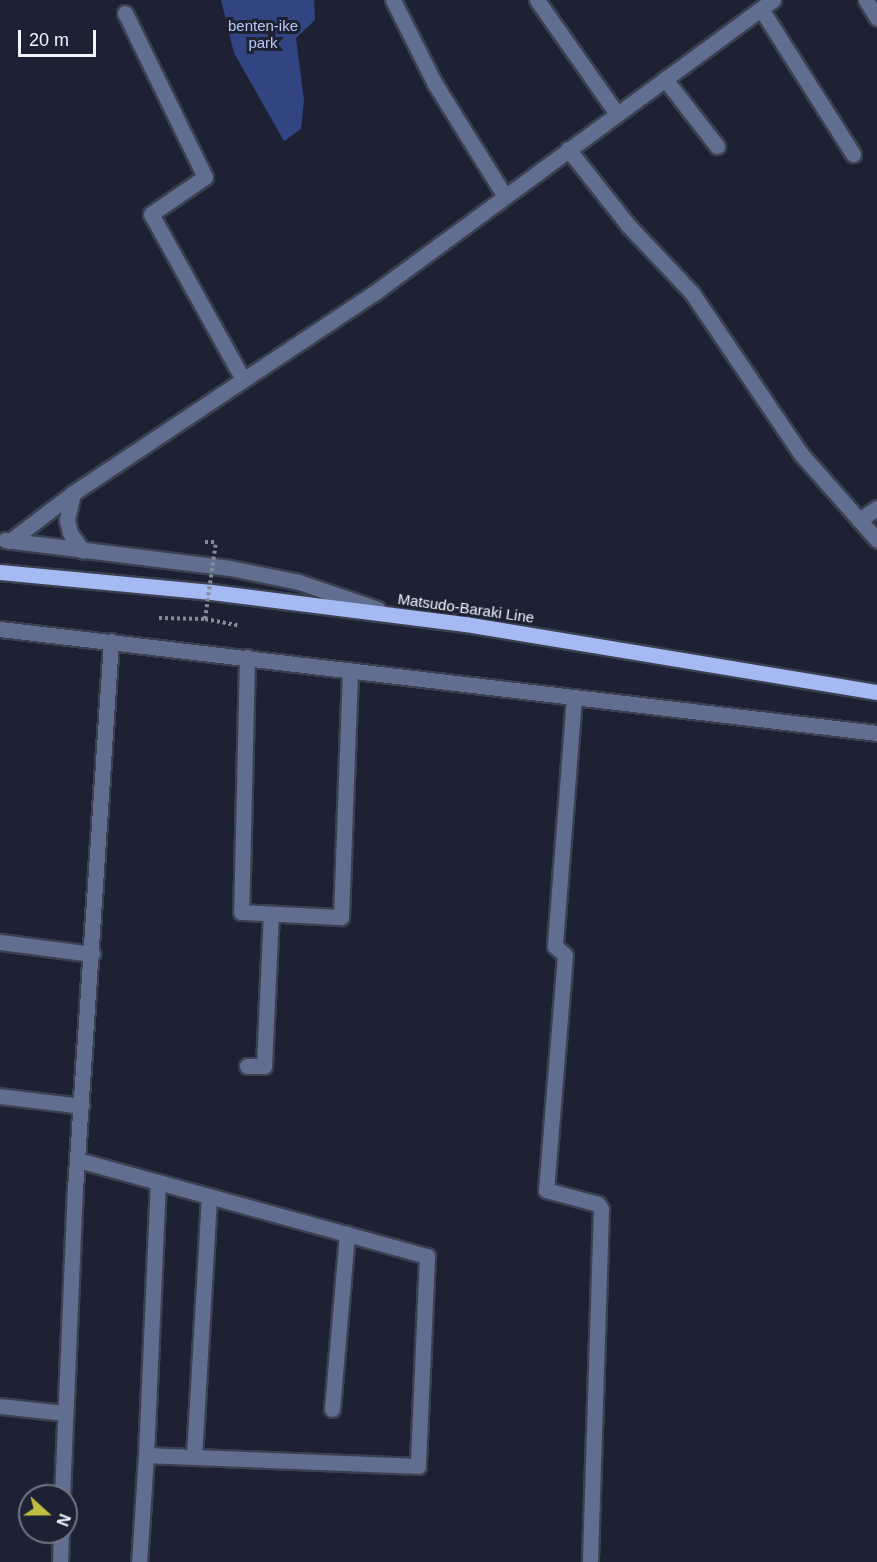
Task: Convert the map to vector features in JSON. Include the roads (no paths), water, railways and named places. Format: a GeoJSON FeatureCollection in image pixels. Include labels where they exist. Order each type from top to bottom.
{"type":"FeatureCollection","features":[{"type":"Feature","properties":{"kind":"main road","name":"Matsudo-Baraki Line"},"geometry":{"type":"LineString","coordinates":[[0,572],[395,615],[877,692]]}},
{"type":"Feature","properties":{"kind":"street"},"geometry":{"type":"LineString","coordinates":[[393,0],[435,84],[504,195]]}},
{"type":"Feature","properties":{"kind":"street"},"geometry":{"type":"LineString","coordinates":[[537,0],[617,114]]}},
{"type":"Feature","properties":{"kind":"street"},"geometry":{"type":"LineString","coordinates":[[866,0],[877,18]]}},
{"type":"Feature","properties":{"kind":"street"},"geometry":{"type":"LineString","coordinates":[[5,540],[374,293],[504,195],[767,4],[854,153]]}},
{"type":"Feature","properties":{"kind":"street"},"geometry":{"type":"LineString","coordinates":[[125,13],[206,177],[151,214],[243,380]]}},
{"type":"Feature","properties":{"kind":"street"},"geometry":{"type":"LineString","coordinates":[[665,79],[717,146]]}},
{"type":"Feature","properties":{"kind":"street"},"geometry":{"type":"LineString","coordinates":[[568,149],[628,225],[692,293],[801,454],[877,540]]}},
{"type":"Feature","properties":{"kind":"street"},"geometry":{"type":"LineString","coordinates":[[74,493],[67,520],[70,533],[83,551]]}},
{"type":"Feature","properties":{"kind":"street"},"geometry":{"type":"LineString","coordinates":[[859,520],[877,508]]}},
{"type":"Feature","properties":{"kind":"street"},"geometry":{"type":"LineString","coordinates":[[5,540],[230,568],[288,580],[395,615]]}},
{"type":"Feature","properties":{"kind":"street"},"geometry":{"type":"LineString","coordinates":[[0,629],[877,734]]}},
{"type":"Feature","properties":{"kind":"street"},"geometry":{"type":"LineString","coordinates":[[62,1484],[63,1413],[111,641]]}},
{"type":"Feature","properties":{"kind":"street"},"geometry":{"type":"LineString","coordinates":[[247,657],[241,912],[341,917],[350,670]]}},
{"type":"Feature","properties":{"kind":"street"},"geometry":{"type":"LineString","coordinates":[[574,697],[555,946],[565,955],[546,1190],[598,1204],[601,1209],[590,1562]]}},
{"type":"Feature","properties":{"kind":"street"},"geometry":{"type":"LineString","coordinates":[[247,1066],[264,1066],[271,914]]}},
{"type":"Feature","properties":{"kind":"street"},"geometry":{"type":"LineString","coordinates":[[0,942],[92,954]]}},
{"type":"Feature","properties":{"kind":"street"},"geometry":{"type":"LineString","coordinates":[[0,1096],[81,1106]]}},
{"type":"Feature","properties":{"kind":"street"},"geometry":{"type":"LineString","coordinates":[[78,1160],[427,1256],[418,1466],[146,1455]]}},
{"type":"Feature","properties":{"kind":"street"},"geometry":{"type":"LineString","coordinates":[[140,1562],[158,1182]]}},
{"type":"Feature","properties":{"kind":"street"},"geometry":{"type":"LineString","coordinates":[[194,1457],[209,1196]]}},
{"type":"Feature","properties":{"kind":"street"},"geometry":{"type":"LineString","coordinates":[[332,1409],[347,1234]]}},
{"type":"Feature","properties":{"kind":"street"},"geometry":{"type":"LineString","coordinates":[[0,1406],[63,1413]]}},
{"type":"Feature","properties":{"kind":"street"},"geometry":{"type":"LineString","coordinates":[[60,1562],[61,1544]]}},
{"type":"Feature","properties":{"kind":"park label","name":"benten-ike park"},"geometry":{"type":"Point","coordinates":[263,34]}}]}
